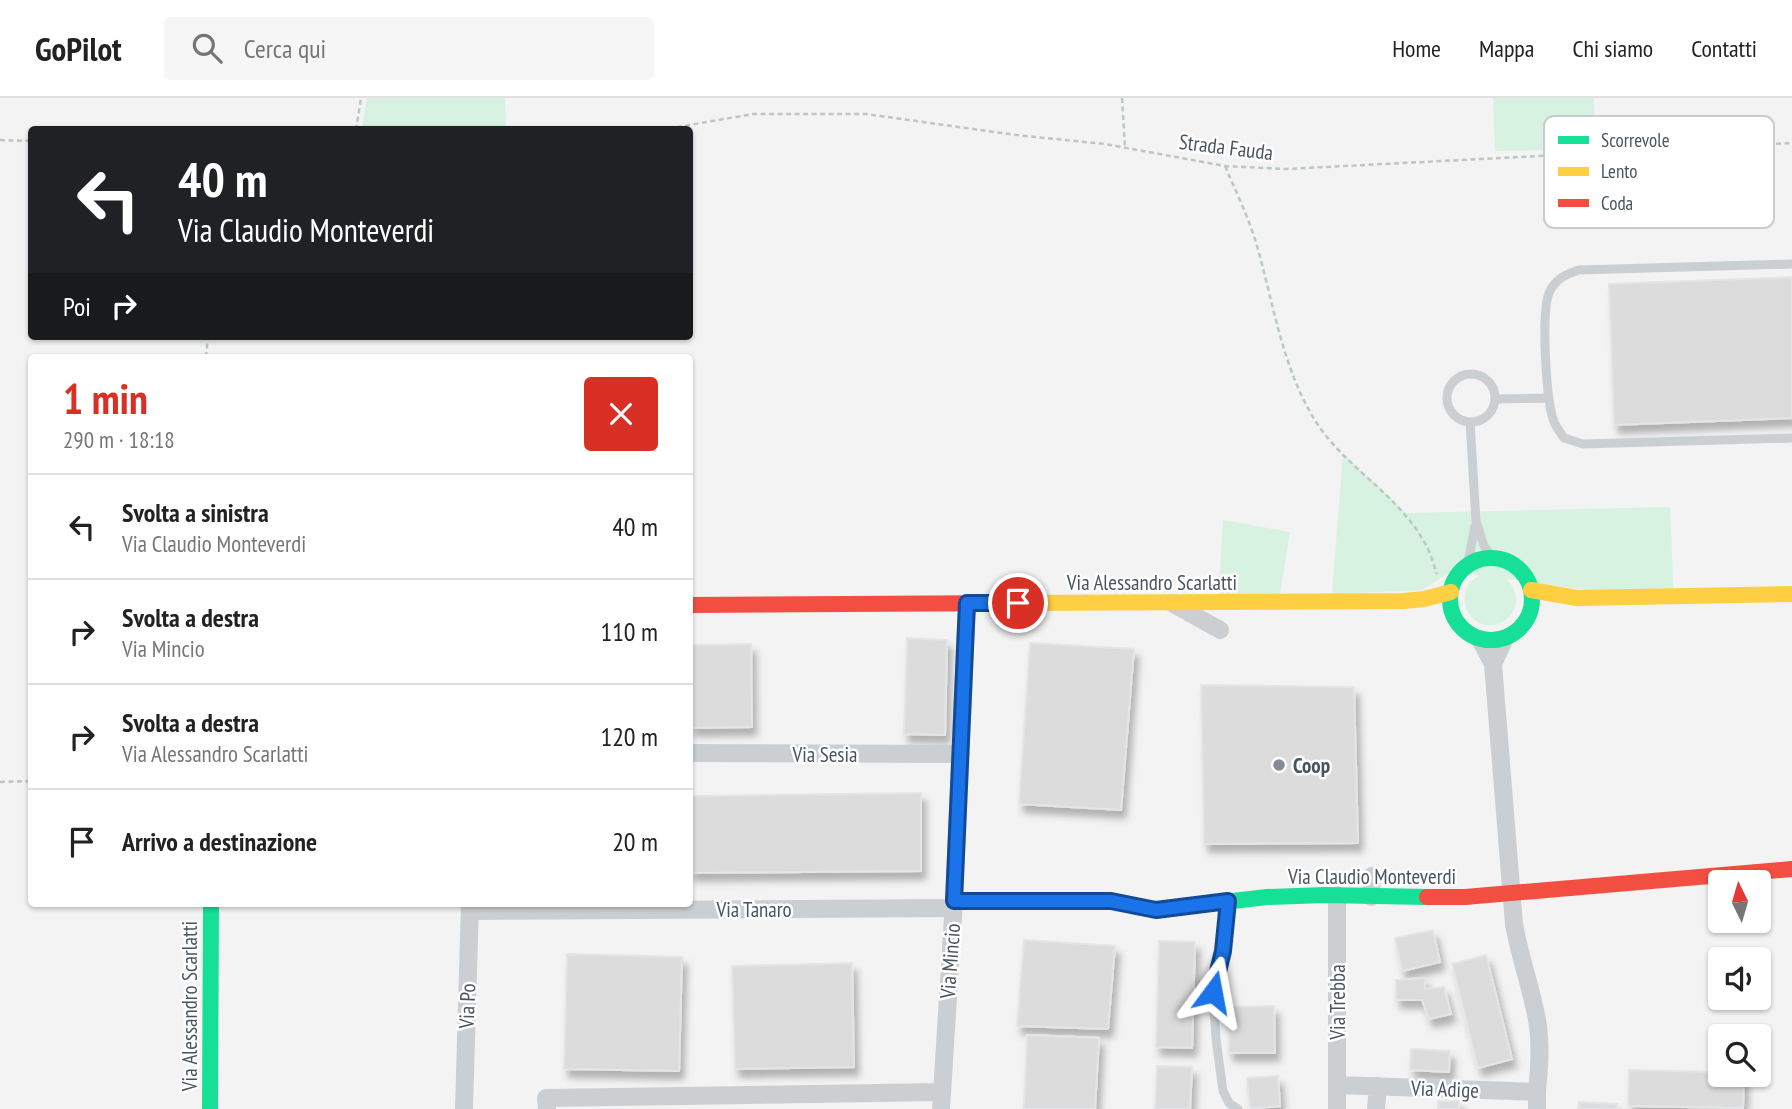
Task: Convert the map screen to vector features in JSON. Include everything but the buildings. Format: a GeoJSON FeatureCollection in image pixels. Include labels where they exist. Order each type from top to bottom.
{"type":"FeatureCollection","features":[{"type":"Feature","properties":{"kind":"street"},"geometry":{"type":"LineString","coordinates":[[1485,559],[1494,559],[1514,565],[1522,572],[1531,590],[1531,611],[1517,632],[1506,638],[1480,639],[1469,634],[1460,625],[1453,614],[1451,592],[1454,583],[1467,567],[1485,559]]}},
{"type":"Feature","properties":{"kind":"street"},"geometry":{"type":"LineString","coordinates":[[1531,590],[1577,598]]}},
{"type":"Feature","properties":{"kind":"street","name":"Via Alessandro Scarlatti"},"geometry":{"type":"LineString","coordinates":[[693,606],[1404,601],[1451,592]]}},
{"type":"Feature","properties":{"kind":"street"},"geometry":{"type":"LineString","coordinates":[[1531,611],[1554,602],[1577,598],[1792,594]]}},
{"type":"Feature","properties":{"kind":"street","name":"Via Alessandro Scarlatti"},"geometry":{"type":"LineString","coordinates":[[1404,601],[1453,614]]}},
{"type":"Feature","properties":{"kind":"street","name":"Via Mincio"},"geometry":{"type":"LineString","coordinates":[[941,1100],[967,603]]}},
{"type":"Feature","properties":{"kind":"street"},"geometry":{"type":"LineString","coordinates":[[1172,603],[1220,630]]}},
{"type":"Feature","properties":{"kind":"street"},"geometry":{"type":"LineString","coordinates":[[1506,638],[1493,664],[1493,741],[1520,958],[1537,1024],[1540,1054],[1537,1100]]}},
{"type":"Feature","properties":{"kind":"street"},"geometry":{"type":"LineString","coordinates":[[1480,639],[1493,664]]}},
{"type":"Feature","properties":{"kind":"street","name":"Via Sesia"},"geometry":{"type":"LineString","coordinates":[[693,753],[961,754]]}},
{"type":"Feature","properties":{"kind":"street","name":"Via Claudio Monteverdi"},"geometry":{"type":"LineString","coordinates":[[953,905],[1111,901],[1156,910],[1267,897],[1465,897],[1792,869]]}},
{"type":"Feature","properties":{"kind":"street"},"geometry":{"type":"LineString","coordinates":[[1371,897],[1372,876]]}},
{"type":"Feature","properties":{"kind":"street","name":"Via Trebba"},"geometry":{"type":"LineString","coordinates":[[1337,1109],[1338,895]]}},
{"type":"Feature","properties":{"kind":"street","name":"Via Tanaro"},"geometry":{"type":"LineString","coordinates":[[693,906],[953,905]]}},
{"type":"Feature","properties":{"kind":"street","name":"Via Alessandro Scarlatti"},"geometry":{"type":"LineString","coordinates":[[210,1109],[211,907]]}},
{"type":"Feature","properties":{"kind":"street","name":"Via Po"},"geometry":{"type":"LineString","coordinates":[[464,1109],[470,907]]}},
{"type":"Feature","properties":{"kind":"street","name":"Via Adige"},"geometry":{"type":"LineString","coordinates":[[1336,1084],[1537,1100]]}},
{"type":"Feature","properties":{"kind":"street"},"geometry":{"type":"LineString","coordinates":[[1377,1086],[1377,1109]]}},
{"type":"Feature","properties":{"kind":"street"},"geometry":{"type":"LineString","coordinates":[[547,1109],[547,1098],[941,1100]]}},
{"type":"Feature","properties":{"kind":"lane"},"geometry":{"type":"LineString","coordinates":[[1792,264],[1578,270],[1565,274],[1556,282],[1549,293],[1546,316],[1548,398],[1553,423],[1564,438],[1583,444],[1792,438]]}},
{"type":"Feature","properties":{"kind":"lane"},"geometry":{"type":"LineString","coordinates":[[1466,375],[1480,376],[1492,387],[1495,399],[1486,417],[1470,422],[1457,417],[1451,411],[1447,397],[1453,383],[1466,375]]}},
{"type":"Feature","properties":{"kind":"lane"},"geometry":{"type":"LineString","coordinates":[[1495,399],[1548,398]]}},
{"type":"Feature","properties":{"kind":"lane"},"geometry":{"type":"LineString","coordinates":[[1470,422],[1476,521],[1484,546],[1494,559]]}},
{"type":"Feature","properties":{"kind":"lane"},"geometry":{"type":"LineString","coordinates":[[1467,567],[1476,521]]}},
{"type":"Feature","properties":{"kind":"lane"},"geometry":{"type":"LineString","coordinates":[[1228,901],[1223,951],[1213,992],[1223,1091],[1229,1103],[1238,1109]]}},
{"type":"Feature","properties":{"kind":"path"},"geometry":{"type":"LineString","coordinates":[[357,126],[361,98]]}},
{"type":"Feature","properties":{"kind":"path"},"geometry":{"type":"LineString","coordinates":[[1122,98],[1125,147]]}},
{"type":"Feature","properties":{"kind":"path","name":"Strada Fauda"},"geometry":{"type":"LineString","coordinates":[[683,126],[752,114],[828,112],[1125,147],[1225,166],[1286,169],[1544,157]]}},
{"type":"Feature","properties":{"kind":"path"},"geometry":{"type":"LineString","coordinates":[[0,140],[28,141]]}},
{"type":"Feature","properties":{"kind":"path","name":"Strada Fauda"},"geometry":{"type":"LineString","coordinates":[[1774,144],[1792,143]]}},
{"type":"Feature","properties":{"kind":"path"},"geometry":{"type":"LineString","coordinates":[[1225,166],[1257,246],[1283,349],[1316,422],[1345,457],[1394,502],[1412,524],[1424,540],[1438,575],[1451,592]]}},
{"type":"Feature","properties":{"kind":"path"},"geometry":{"type":"LineString","coordinates":[[0,782],[28,781]]}},
{"type":"Feature","properties":{"kind":"green space"},"geometry":{"type":"Polygon","coordinates":[[[367,98],[505,98],[506,126],[362,126],[367,98]]]}},
{"type":"Feature","properties":{"kind":"green space"},"geometry":{"type":"Polygon","coordinates":[[[1493,98],[1594,98],[1594,116],[1544,116],[1544,150],[1495,151],[1493,98]]]}},
{"type":"Feature","properties":{"kind":"green space"},"geometry":{"type":"Polygon","coordinates":[[[1343,453],[1406,513],[1670,507],[1674,602],[1507,579],[1516,599],[1513,611],[1499,624],[1486,625],[1470,616],[1465,605],[1465,592],[1479,575],[1451,571],[1423,590],[1332,594],[1343,453]]]}},
{"type":"Feature","properties":{"kind":"green space"},"geometry":{"type":"Polygon","coordinates":[[[1223,520],[1290,532],[1278,607],[1218,605],[1223,520]]]}},
{"type":"Feature","properties":{"kind":"traffic: fast"},"geometry":{"type":"LineString","coordinates":[[1491,558],[1507,561],[1520,570],[1529,583],[1532,599],[1529,615],[1520,628],[1507,637],[1491,640],[1475,637],[1462,628],[1453,615],[1450,599],[1453,583],[1462,570],[1475,561],[1491,558]]}},
{"type":"Feature","properties":{"kind":"traffic: fast"},"geometry":{"type":"LineString","coordinates":[[954,901],[1111,901],[1155,910],[1267,897],[1427,897]]}},
{"type":"Feature","properties":{"kind":"traffic: fast"},"geometry":{"type":"LineString","coordinates":[[210,1109],[211,907]]}},
{"type":"Feature","properties":{"kind":"traffic: slow"},"geometry":{"type":"LineString","coordinates":[[1531,590],[1577,598],[1792,594]]}},
{"type":"Feature","properties":{"kind":"traffic: slow"},"geometry":{"type":"LineString","coordinates":[[1014,603],[1404,601],[1451,592]]}},
{"type":"Feature","properties":{"kind":"traffic: jam"},"geometry":{"type":"LineString","coordinates":[[693,605],[1014,603]]}},
{"type":"Feature","properties":{"kind":"traffic: jam"},"geometry":{"type":"LineString","coordinates":[[1427,897],[1465,897],[1792,869]]}},
{"type":"Feature","properties":{"kind":"place","name":"Coop"},"geometry":{"type":"Point","coordinates":[1279,765]}},
{"type":"Feature","properties":{"kind":"route"},"geometry":{"type":"LineString","coordinates":[[1018,603],[967,603],[954,901],[1111,901],[1156,910],[1228,901],[1223,951],[1213,992]]}}]}
